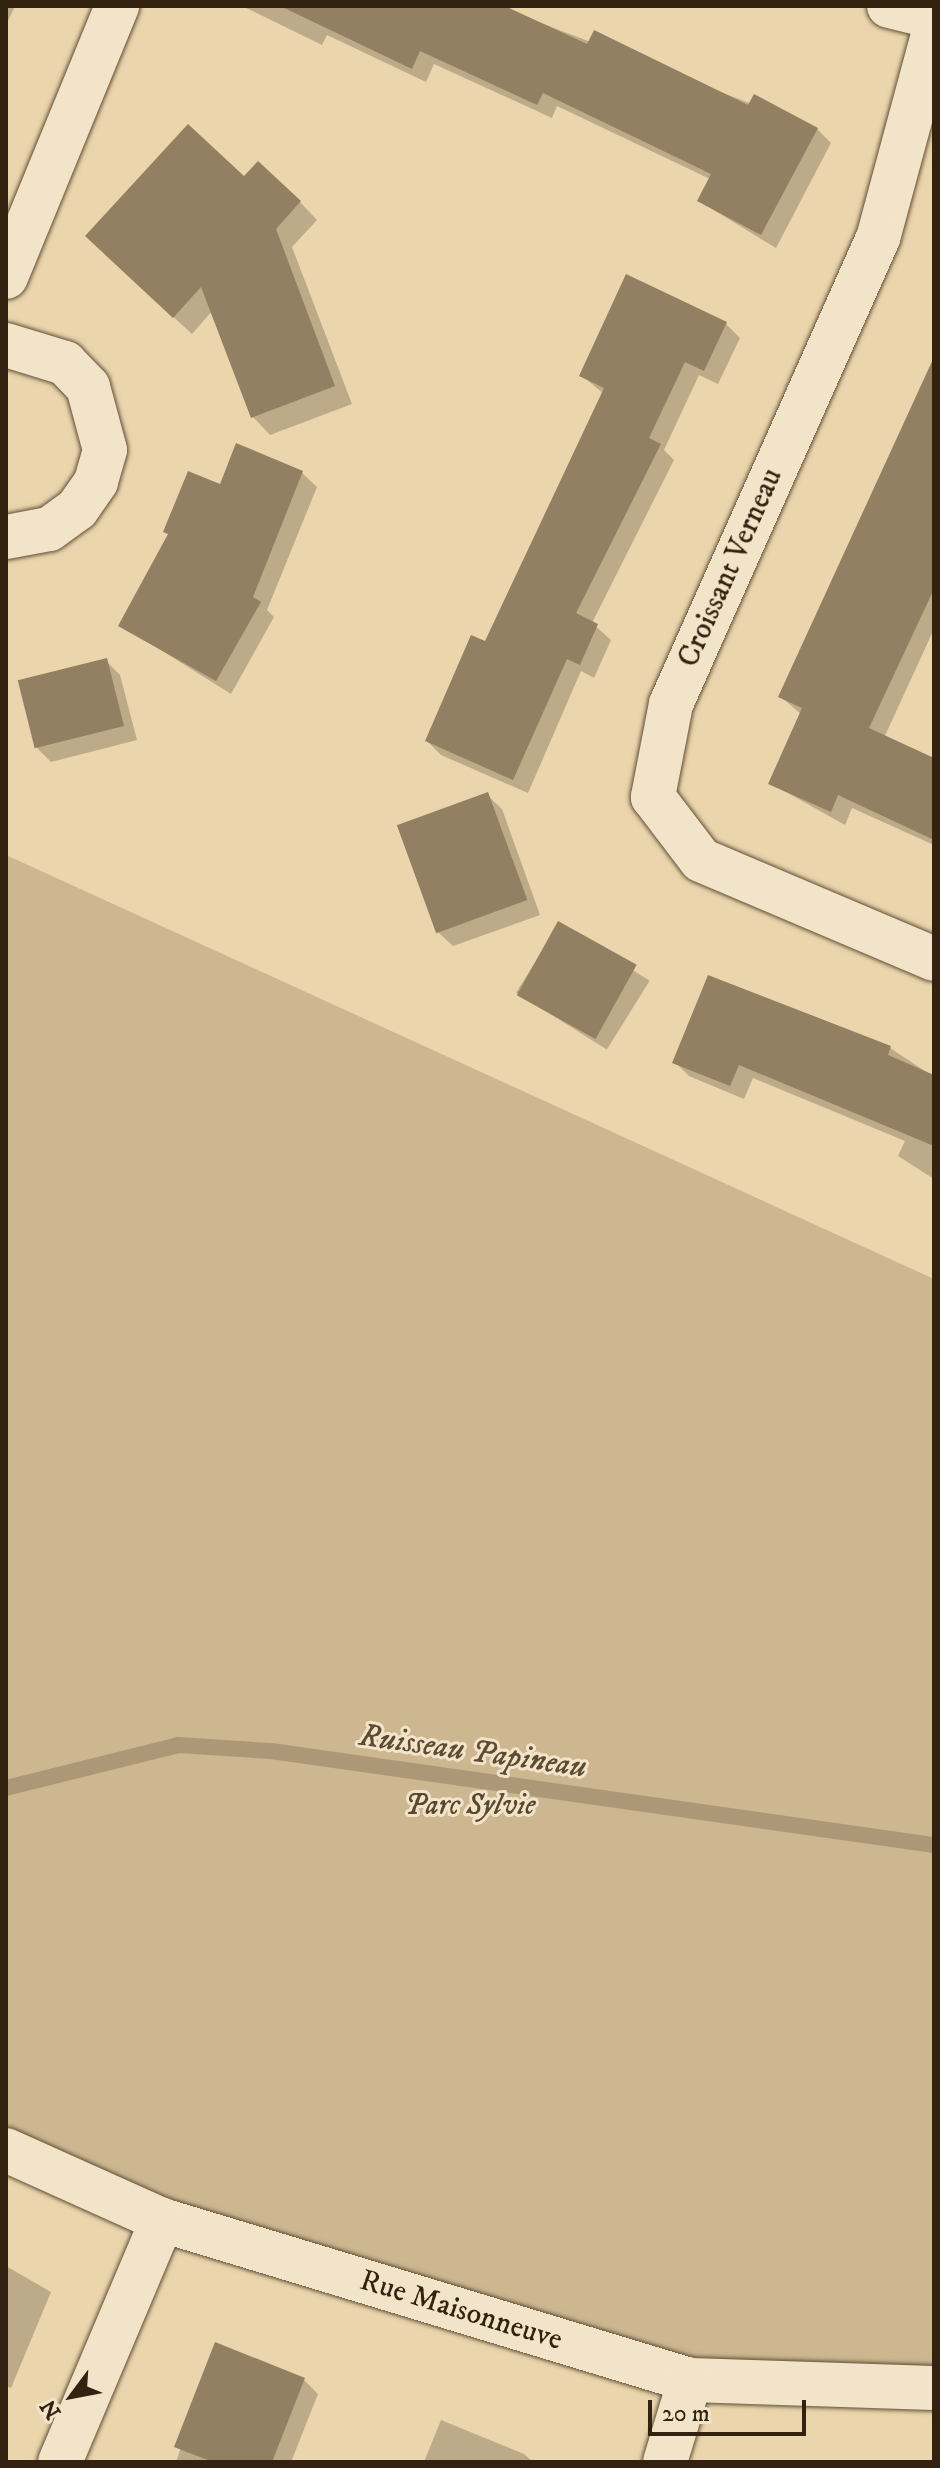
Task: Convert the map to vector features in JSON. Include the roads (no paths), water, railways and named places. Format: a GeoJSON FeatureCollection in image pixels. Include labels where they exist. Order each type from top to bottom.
{"type":"FeatureCollection","features":[{"type":"Feature","properties":{"kind":"street"},"geometry":{"type":"LineString","coordinates":[[6,277],[117,6]]}},
{"type":"Feature","properties":{"kind":"street"},"geometry":{"type":"LineString","coordinates":[[889,6],[934,17]]}},
{"type":"Feature","properties":{"kind":"street","name":"Croissant Verneau"},"geometry":{"type":"LineString","coordinates":[[934,31],[878,238],[671,704],[653,797],[701,860],[934,959]]}},
{"type":"Feature","properties":{"kind":"street"},"geometry":{"type":"LineString","coordinates":[[6,345],[65,363],[88,387],[105,450],[96,482],[77,509],[49,529],[6,537]]}},
{"type":"Feature","properties":{"kind":"street","name":"Rue Maisonneuve"},"geometry":{"type":"LineString","coordinates":[[6,2150],[162,2220],[690,2380],[934,2388]]}},
{"type":"Feature","properties":{"kind":"street"},"geometry":{"type":"LineString","coordinates":[[60,2462],[162,2220]]}},
{"type":"Feature","properties":{"kind":"street"},"geometry":{"type":"LineString","coordinates":[[665,2462],[690,2380]]}},
{"type":"Feature","properties":{"kind":"waterway","name":"Ruisseau Papineau"},"geometry":{"type":"LineString","coordinates":[[6,1788],[178,1745],[271,1751],[934,1845]]}},
{"type":"Feature","properties":{"kind":"park label","name":"Parc Sylvie"},"geometry":{"type":"Point","coordinates":[470,1806]}}]}
